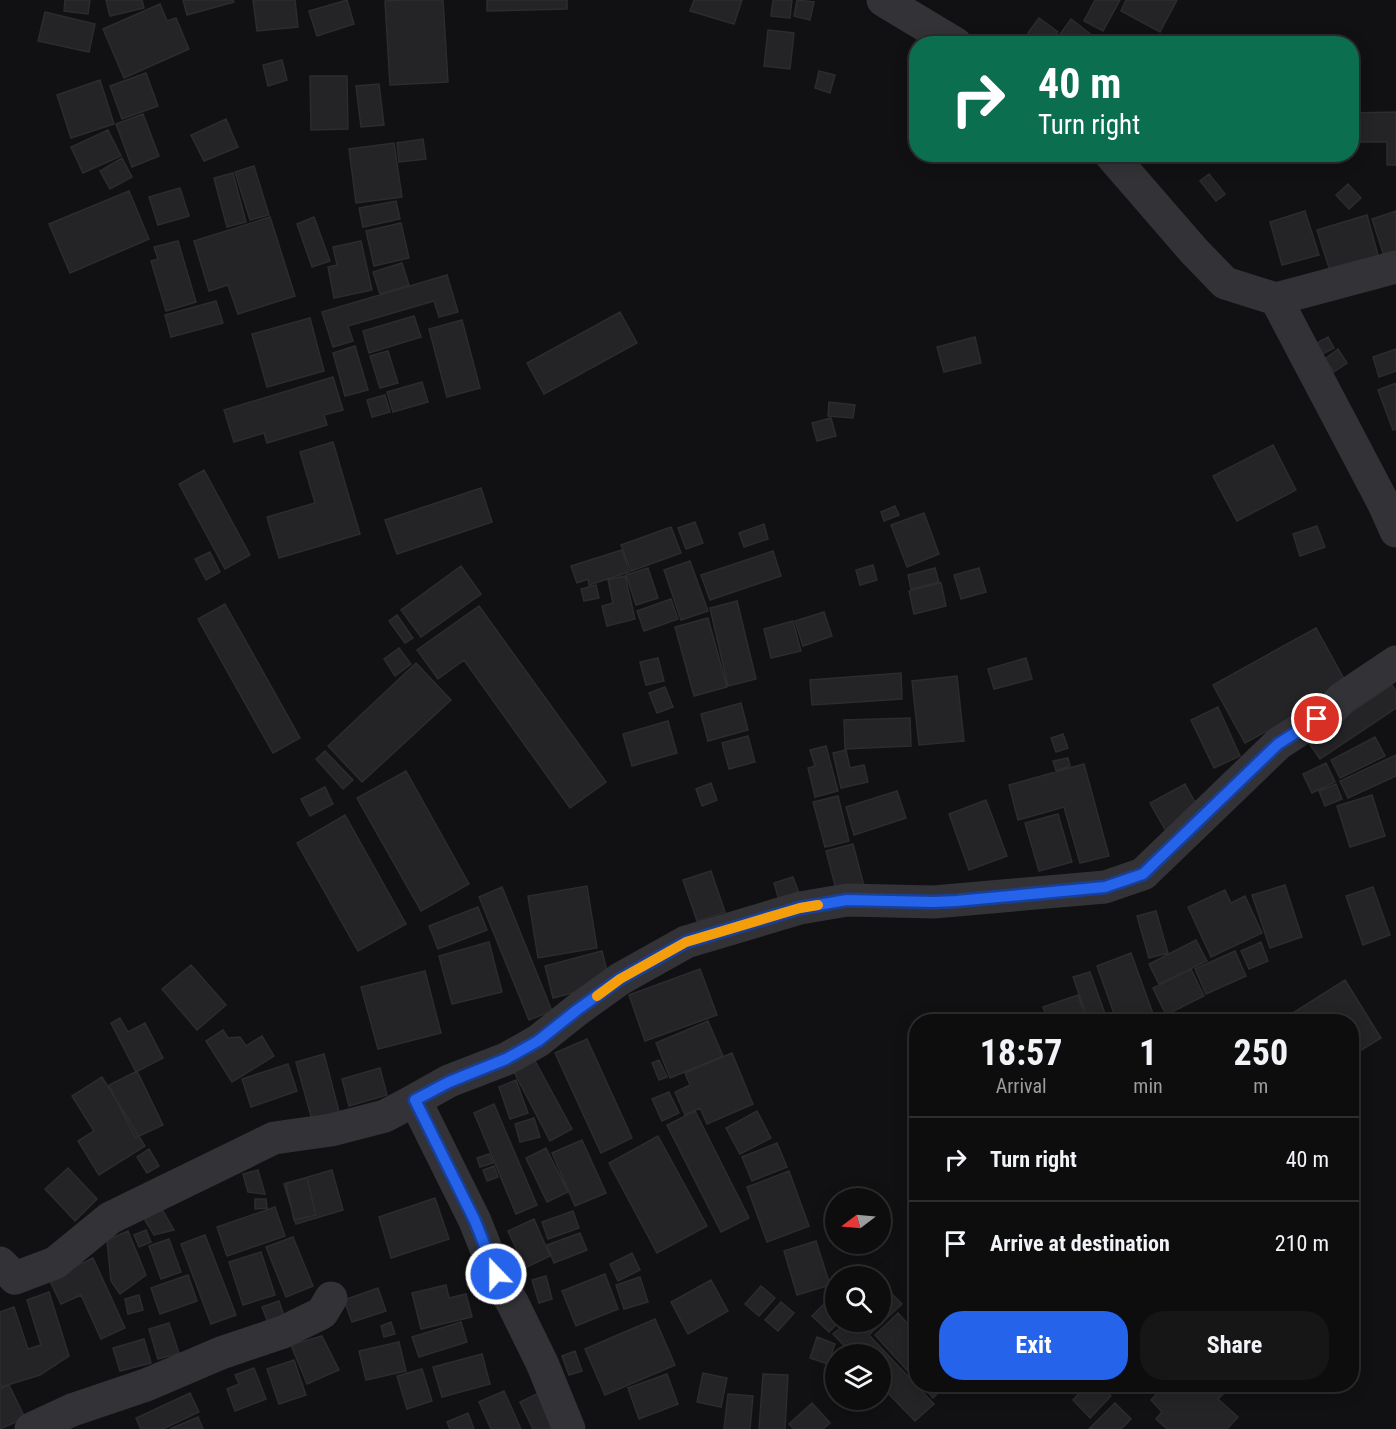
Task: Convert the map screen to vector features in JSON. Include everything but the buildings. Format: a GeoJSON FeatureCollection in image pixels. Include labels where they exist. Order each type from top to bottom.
{"type":"FeatureCollection","features":[{"type":"Feature","properties":{"kind":"street"},"geometry":{"type":"LineString","coordinates":[[884,0],[943,36]]}},
{"type":"Feature","properties":{"kind":"street"},"geometry":{"type":"LineString","coordinates":[[1117,162],[1194,251],[1225,283],[1276,299],[1396,267]]}},
{"type":"Feature","properties":{"kind":"street"},"geometry":{"type":"LineString","coordinates":[[1276,299],[1396,531]]}},
{"type":"Feature","properties":{"kind":"street"},"geometry":{"type":"LineString","coordinates":[[0,1263],[15,1278],[55,1263],[110,1218],[274,1138],[331,1130],[385,1116],[449,1082],[506,1059],[538,1041],[620,979],[686,942],[800,908],[847,900],[946,902],[1105,887],[1143,874],[1278,744],[1332,709],[1341,699],[1396,662]]}},
{"type":"Feature","properties":{"kind":"street"},"geometry":{"type":"LineString","coordinates":[[415,1100],[475,1221],[496,1274],[542,1363],[569,1429]]}},
{"type":"Feature","properties":{"kind":"street"},"geometry":{"type":"LineString","coordinates":[[31,1429],[72,1410],[146,1384],[221,1353],[283,1332],[322,1312],[331,1299]]}},
{"type":"Feature","properties":{"kind":"slow traffic"},"geometry":{"type":"LineString","coordinates":[[597,996],[620,979],[686,942],[800,908],[818,905]]}},
{"type":"Feature","properties":{"kind":"route"},"geometry":{"type":"LineString","coordinates":[[496,1274],[475,1221],[415,1100],[449,1082],[506,1059],[538,1041],[620,979],[686,942],[800,908],[847,900],[956,901],[1105,887],[1143,874],[1278,744],[1317,719]]}}]}
